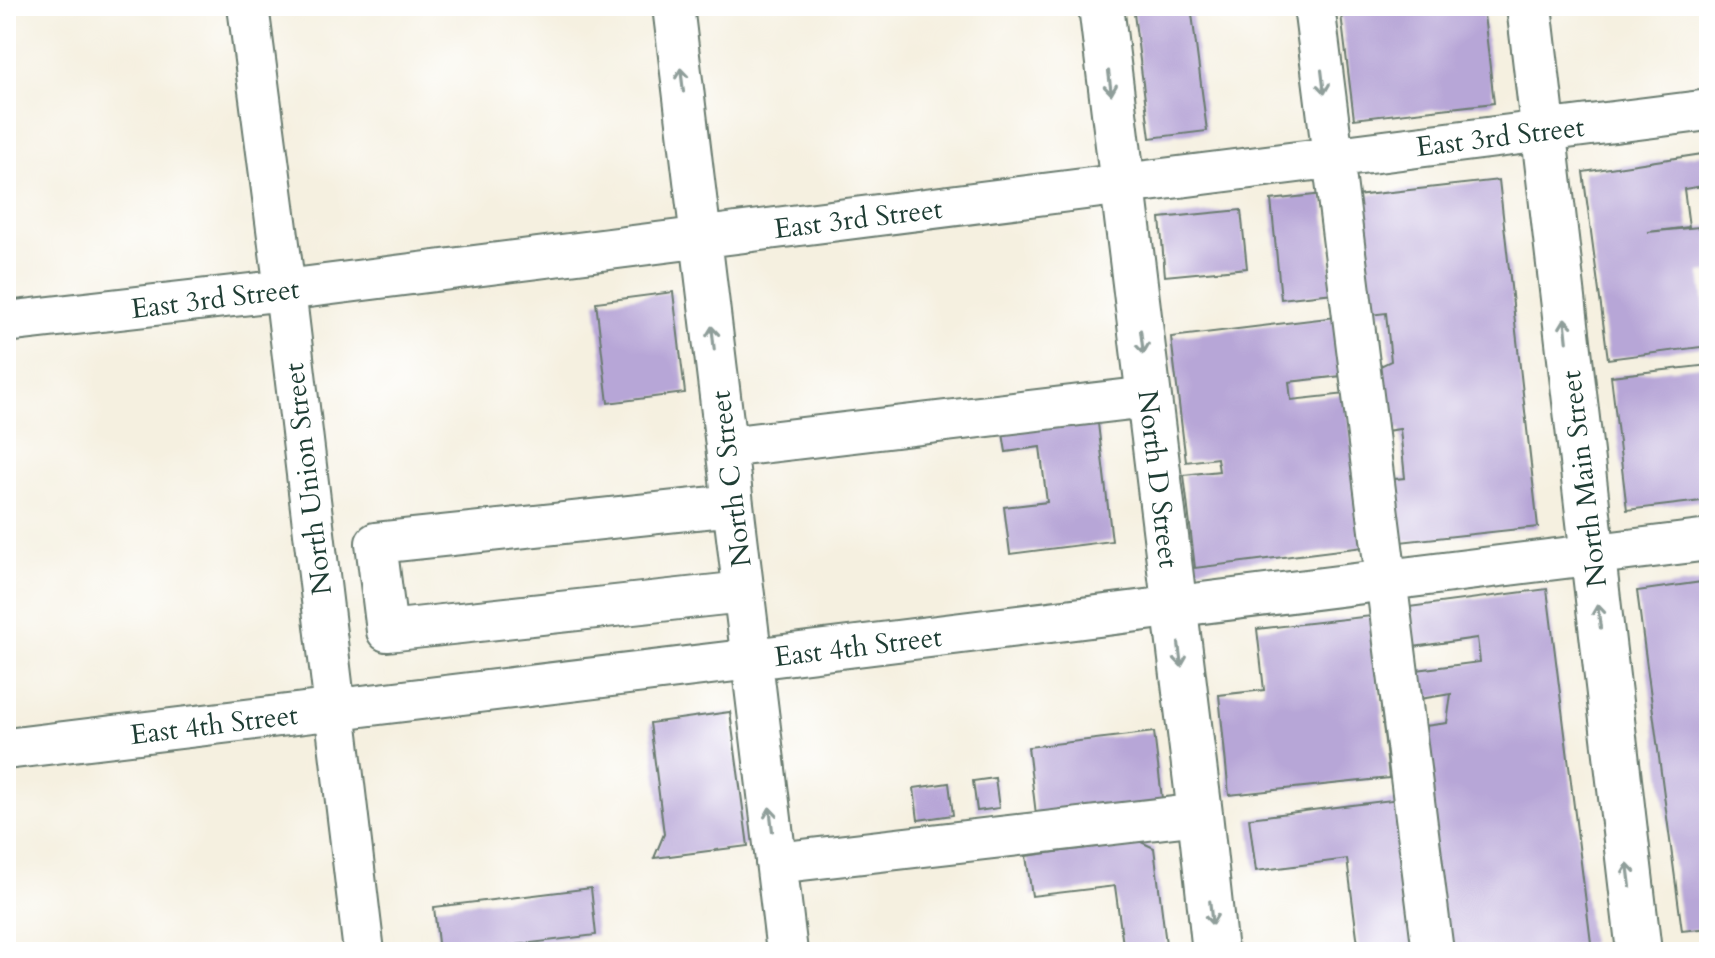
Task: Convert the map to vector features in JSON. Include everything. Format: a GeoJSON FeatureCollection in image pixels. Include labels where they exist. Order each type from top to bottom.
{"type":"FeatureCollection","features":[{"type":"Feature","properties":{"kind":"main road","name":"North D Street"},"geometry":{"type":"LineString","coordinates":[[1101,6],[1215,952]]}},
{"type":"Feature","properties":{"kind":"main road","name":"North Main Street"},"geometry":{"type":"LineString","coordinates":[[1529,6],[1639,952]]}},
{"type":"Feature","properties":{"kind":"street","name":"North Union Street"},"geometry":{"type":"LineString","coordinates":[[248,6],[364,952]]}},
{"type":"Feature","properties":{"kind":"street","name":"North C Street"},"geometry":{"type":"LineString","coordinates":[[673,6],[787,952]]}},
{"type":"Feature","properties":{"kind":"street"},"geometry":{"type":"LineString","coordinates":[[1314,6],[1433,952]]}},
{"type":"Feature","properties":{"kind":"street","name":"East 3rd Street"},"geometry":{"type":"LineString","coordinates":[[6,322],[285,290],[1709,110]]}},
{"type":"Feature","properties":{"kind":"street"},"geometry":{"type":"LineString","coordinates":[[726,447],[1148,397]]}},
{"type":"Feature","properties":{"kind":"street"},"geometry":{"type":"LineString","coordinates":[[733,505],[376,543],[387,631],[743,592]]}},
{"type":"Feature","properties":{"kind":"street","name":"East 4th Street"},"geometry":{"type":"LineString","coordinates":[[6,749],[1709,540]]}},
{"type":"Feature","properties":{"kind":"street"},"geometry":{"type":"LineString","coordinates":[[776,863],[1200,814]]}},
{"type":"Feature","properties":{"kind":"building"},"geometry":{"type":"Polygon","coordinates":[[[1133,6],[1191,6],[1207,131],[1150,138],[1133,6]]]}},
{"type":"Feature","properties":{"kind":"building"},"geometry":{"type":"Polygon","coordinates":[[[1340,6],[1483,6],[1494,103],[1354,119],[1340,6]]]}},
{"type":"Feature","properties":{"kind":"building"},"geometry":{"type":"Polygon","coordinates":[[[1709,153],[1709,185],[1684,189],[1689,227],[1648,232],[1709,226],[1709,272],[1700,273],[1709,346],[1608,359],[1583,172],[1709,153]]]}},
{"type":"Feature","properties":{"kind":"building"},"geometry":{"type":"Polygon","coordinates":[[[1499,180],[1538,527],[1391,543],[1384,480],[1405,478],[1400,429],[1379,432],[1372,370],[1391,361],[1386,313],[1361,316],[1347,197],[1499,180]]]}},
{"type":"Feature","properties":{"kind":"building"},"geometry":{"type":"Polygon","coordinates":[[[1323,194],[1333,293],[1281,299],[1271,200],[1323,194]]]}},
{"type":"Feature","properties":{"kind":"building"},"geometry":{"type":"Polygon","coordinates":[[[1241,210],[1247,268],[1165,276],[1160,218],[1241,210]]]}},
{"type":"Feature","properties":{"kind":"building"},"geometry":{"type":"Polygon","coordinates":[[[673,292],[685,393],[608,403],[596,302],[673,292]]]}},
{"type":"Feature","properties":{"kind":"building"},"geometry":{"type":"Polygon","coordinates":[[[1344,316],[1350,375],[1289,382],[1291,400],[1346,394],[1364,547],[1195,568],[1184,475],[1219,471],[1217,458],[1186,462],[1171,337],[1344,316]]]}},
{"type":"Feature","properties":{"kind":"building"},"geometry":{"type":"Polygon","coordinates":[[[1709,365],[1709,500],[1627,510],[1611,376],[1709,365]]]}},
{"type":"Feature","properties":{"kind":"building"},"geometry":{"type":"Polygon","coordinates":[[[1097,415],[1112,541],[1010,554],[1004,507],[1047,502],[1040,447],[1006,452],[1002,427],[1097,415]]]}},
{"type":"Feature","properties":{"kind":"building"},"geometry":{"type":"Polygon","coordinates":[[[1709,581],[1709,928],[1682,931],[1637,591],[1709,581]]]}},
{"type":"Feature","properties":{"kind":"building"},"geometry":{"type":"Polygon","coordinates":[[[1547,589],[1591,943],[1521,952],[1439,952],[1410,728],[1447,723],[1451,694],[1401,702],[1409,671],[1480,662],[1477,638],[1406,648],[1401,608],[1547,589]]]}},
{"type":"Feature","properties":{"kind":"building"},"geometry":{"type":"Polygon","coordinates":[[[1371,616],[1389,778],[1229,795],[1219,695],[1264,690],[1257,629],[1371,616]]]}},
{"type":"Feature","properties":{"kind":"building"},"geometry":{"type":"Polygon","coordinates":[[[730,712],[748,846],[654,858],[664,834],[650,723],[730,712]]]}},
{"type":"Feature","properties":{"kind":"building"},"geometry":{"type":"Polygon","coordinates":[[[1154,732],[1163,807],[1037,823],[1028,747],[1154,732]]]}},
{"type":"Feature","properties":{"kind":"building"},"geometry":{"type":"Polygon","coordinates":[[[995,778],[999,808],[977,811],[973,781],[995,778]]]}},
{"type":"Feature","properties":{"kind":"building"},"geometry":{"type":"Polygon","coordinates":[[[949,783],[953,815],[918,820],[914,788],[949,783]]]}},
{"type":"Feature","properties":{"kind":"building"},"geometry":{"type":"Polygon","coordinates":[[[1399,799],[1418,952],[1359,952],[1347,859],[1256,871],[1249,818],[1399,799]]]}},
{"type":"Feature","properties":{"kind":"building"},"geometry":{"type":"Polygon","coordinates":[[[1139,841],[1154,848],[1167,952],[1124,952],[1115,886],[1032,896],[1026,856],[1139,841]]]}},
{"type":"Feature","properties":{"kind":"building"},"geometry":{"type":"Polygon","coordinates":[[[591,888],[596,935],[439,952],[434,907],[591,888]]]}}]}
